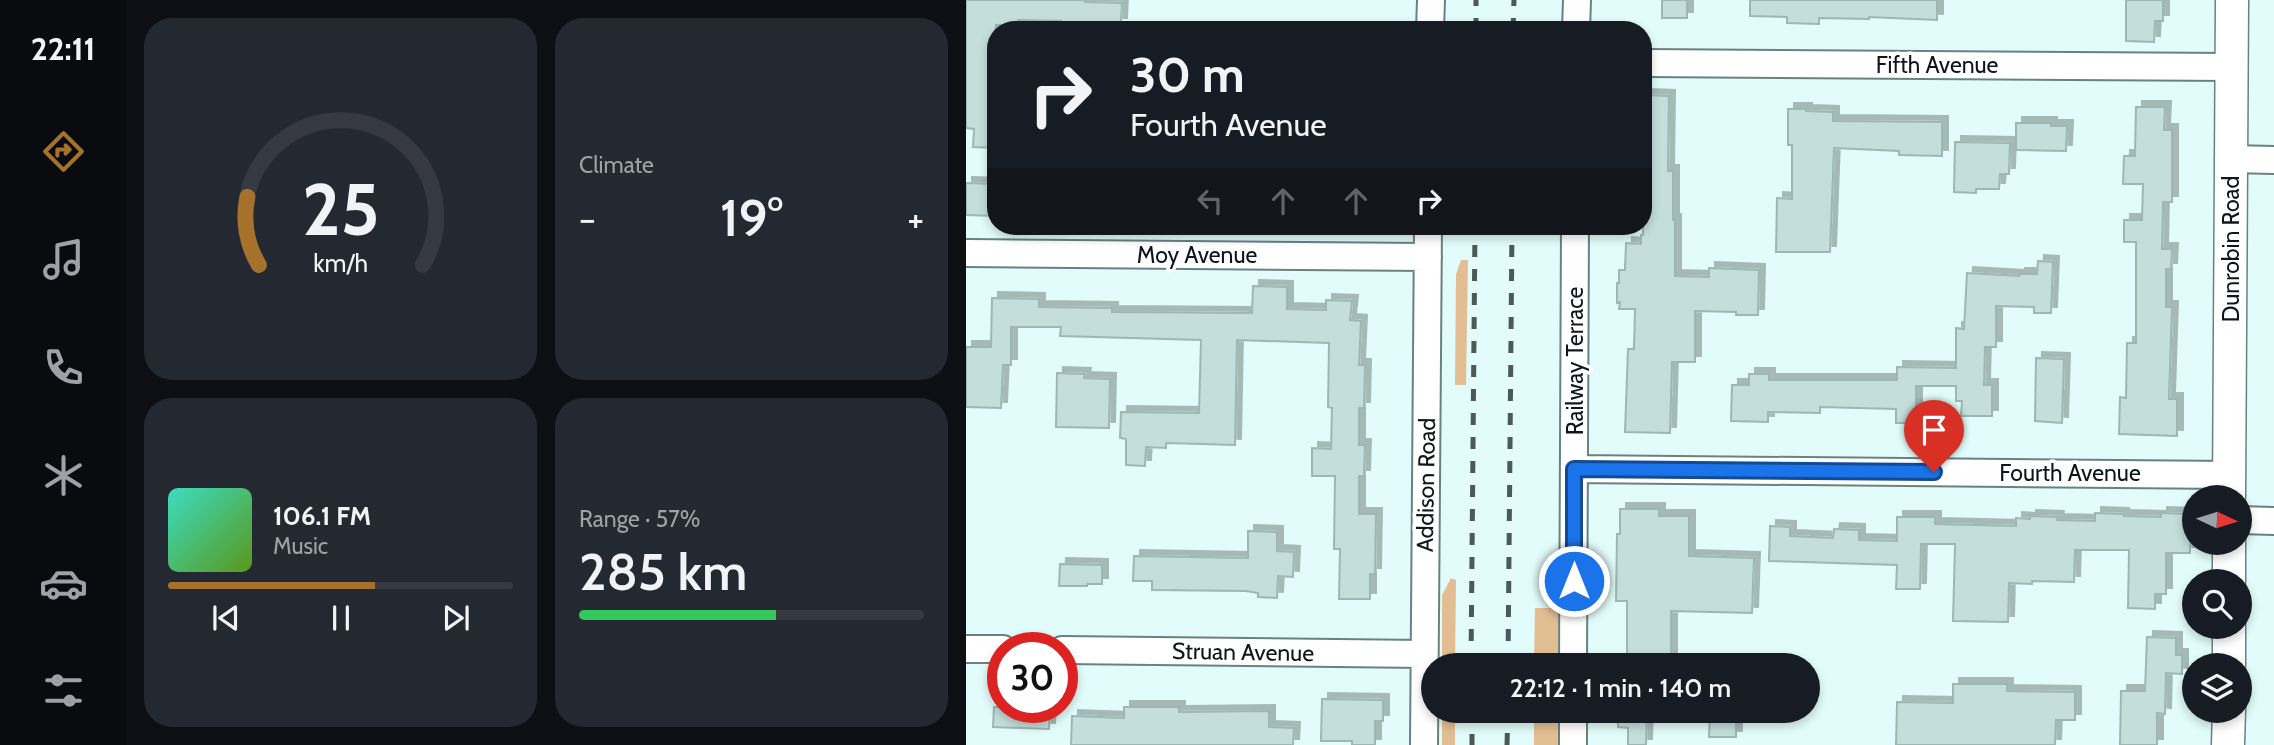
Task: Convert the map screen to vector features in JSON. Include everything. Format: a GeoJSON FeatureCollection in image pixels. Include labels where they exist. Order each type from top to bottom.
{"type":"FeatureCollection","features":[{"type":"Feature","properties":{"kind":"street"},"geometry":{"type":"LineString","coordinates":[[1430,21],[1431,0]]}},
{"type":"Feature","properties":{"kind":"street"},"geometry":{"type":"LineString","coordinates":[[1576,21],[1577,0]]}},
{"type":"Feature","properties":{"kind":"street","name":"Dunrobin Road"},"geometry":{"type":"LineString","coordinates":[[2230,485],[2232,0]]}},
{"type":"Feature","properties":{"kind":"street","name":"Fifth Avenue"},"geometry":{"type":"LineString","coordinates":[[1652,63],[2232,67]]}},
{"type":"Feature","properties":{"kind":"street"},"geometry":{"type":"LineString","coordinates":[[2231,159],[2274,160]]}},
{"type":"Feature","properties":{"kind":"street","name":"Addison Road"},"geometry":{"type":"LineString","coordinates":[[1424,653],[1428,235]]}},
{"type":"Feature","properties":{"kind":"street","name":"Railway Terrace"},"geometry":{"type":"LineString","coordinates":[[1573,653],[1575,235]]}},
{"type":"Feature","properties":{"kind":"street","name":"Moy Avenue"},"geometry":{"type":"LineString","coordinates":[[966,253],[1428,257]]}},
{"type":"Feature","properties":{"kind":"street","name":"Fourth Avenue"},"geometry":{"type":"LineString","coordinates":[[1574,469],[2191,485]]}},
{"type":"Feature","properties":{"kind":"street"},"geometry":{"type":"LineString","coordinates":[[2252,520],[2274,521]]}},
{"type":"Feature","properties":{"kind":"street"},"geometry":{"type":"LineString","coordinates":[[966,649],[987,649]]}},
{"type":"Feature","properties":{"kind":"street","name":"Struan Avenue"},"geometry":{"type":"LineString","coordinates":[[1078,650],[1421,654]]}},
{"type":"Feature","properties":{"kind":"street","name":"Addison Road"},"geometry":{"type":"LineString","coordinates":[[1424,723],[1424,745]]}},
{"type":"Feature","properties":{"kind":"street"},"geometry":{"type":"LineString","coordinates":[[1573,723],[1573,745]]}},
{"type":"Feature","properties":{"kind":"street"},"geometry":{"type":"LineString","coordinates":[[2228,723],[2228,745]]}},
{"type":"Feature","properties":{"kind":"shaded area"},"geometry":{"type":"Polygon","coordinates":[[[1461,260],[1468,260],[1466,385],[1455,385],[1456,274],[1461,260]]]}},
{"type":"Feature","properties":{"kind":"shaded area"},"geometry":{"type":"Polygon","coordinates":[[[1451,578],[1456,580],[1455,653],[1442,653],[1442,595],[1451,578]]]}},
{"type":"Feature","properties":{"kind":"shaded area"},"geometry":{"type":"Polygon","coordinates":[[[1535,608],[1560,608],[1559,653],[1534,653],[1535,608]]]}},
{"type":"Feature","properties":{"kind":"shaded area"},"geometry":{"type":"Polygon","coordinates":[[[1442,723],[1455,723],[1455,745],[1442,745],[1442,723]]]}},
{"type":"Feature","properties":{"kind":"shaded area"},"geometry":{"type":"Polygon","coordinates":[[[1534,723],[1559,723],[1559,745],[1534,745],[1534,723]]]}},
{"type":"Feature","properties":{"kind":"building"},"geometry":{"type":"Polygon","coordinates":[[[966,0],[1085,0],[1122,3],[1121,21],[987,21],[987,148],[973,147],[974,129],[966,128],[966,0]]]}},
{"type":"Feature","properties":{"kind":"building"},"geometry":{"type":"Polygon","coordinates":[[[1662,0],[1687,0],[1687,18],[1662,18],[1662,0]]]}},
{"type":"Feature","properties":{"kind":"building"},"geometry":{"type":"Polygon","coordinates":[[[1750,0],[1937,0],[1937,20],[1819,18],[1819,24],[1787,23],[1787,17],[1750,16],[1750,0]]]}},
{"type":"Feature","properties":{"kind":"building"},"geometry":{"type":"Polygon","coordinates":[[[2126,0],[2163,0],[2163,21],[2155,21],[2154,42],[2126,41],[2126,0]]]}},
{"type":"Feature","properties":{"kind":"building"},"geometry":{"type":"Polygon","coordinates":[[[1652,95],[1669,96],[1668,171],[1673,171],[1675,276],[1709,277],[1709,268],[1759,270],[1758,315],[1695,311],[1695,362],[1672,362],[1670,433],[1625,432],[1628,349],[1634,349],[1635,309],[1619,309],[1617,283],[1619,270],[1625,270],[1626,243],[1641,244],[1641,235],[1652,235],[1652,95]]]}},
{"type":"Feature","properties":{"kind":"building"},"geometry":{"type":"Polygon","coordinates":[[[2136,107],[2165,107],[2164,130],[2172,130],[2172,202],[2163,202],[2162,249],[2172,249],[2171,269],[2166,269],[2166,307],[2172,307],[2169,399],[2177,399],[2177,436],[2119,434],[2120,397],[2126,398],[2127,343],[2136,343],[2136,242],[2124,242],[2124,220],[2142,220],[2143,184],[2123,184],[2124,156],[2135,156],[2136,107]]]}},
{"type":"Feature","properties":{"kind":"building"},"geometry":{"type":"Polygon","coordinates":[[[1788,109],[1833,112],[1833,121],[1942,122],[1942,156],[1899,155],[1899,151],[1834,148],[1830,252],[1776,252],[1777,198],[1792,199],[1792,145],[1788,145],[1788,109]]]}},
{"type":"Feature","properties":{"kind":"building"},"geometry":{"type":"Polygon","coordinates":[[[2016,123],[2067,126],[2066,151],[2016,150],[2016,123]]]}},
{"type":"Feature","properties":{"kind":"building"},"geometry":{"type":"Polygon","coordinates":[[[1955,142],[2010,143],[2009,174],[2000,174],[1999,189],[1976,189],[1976,193],[1954,192],[1955,142]]]}},
{"type":"Feature","properties":{"kind":"building"},"geometry":{"type":"Polygon","coordinates":[[[966,183],[987,184],[987,216],[966,215],[966,183]]]}},
{"type":"Feature","properties":{"kind":"building"},"geometry":{"type":"Polygon","coordinates":[[[2038,261],[2053,262],[2051,313],[2034,313],[2034,307],[1996,306],[1996,347],[1985,347],[1984,385],[1992,385],[1992,416],[1961,416],[1962,401],[1956,401],[1956,386],[1916,386],[1916,423],[1896,423],[1896,409],[1820,407],[1820,413],[1768,412],[1768,422],[1731,421],[1732,385],[1749,385],[1749,374],[1769,374],[1769,380],[1897,380],[1897,367],[1956,368],[1956,328],[1964,329],[1967,273],[2019,276],[2037,274],[2038,261]]]}},
{"type":"Feature","properties":{"kind":"building"},"geometry":{"type":"Polygon","coordinates":[[[1253,286],[1287,287],[1287,309],[1326,310],[1326,300],[1352,301],[1350,320],[1361,321],[1359,365],[1365,365],[1364,408],[1359,408],[1359,445],[1365,445],[1364,476],[1359,476],[1359,514],[1376,514],[1375,574],[1370,574],[1370,599],[1339,599],[1340,549],[1334,549],[1335,476],[1312,476],[1312,448],[1331,449],[1332,408],[1328,407],[1329,343],[1237,340],[1235,445],[1166,443],[1166,448],[1146,447],[1145,466],[1126,465],[1126,439],[1120,438],[1121,412],[1199,413],[1201,340],[1060,336],[1061,327],[1011,327],[1011,365],[1003,365],[1001,408],[966,407],[966,347],[991,347],[992,298],[1039,299],[1039,307],[1112,308],[1112,312],[1252,313],[1253,286]]]}},
{"type":"Feature","properties":{"kind":"building"},"geometry":{"type":"Polygon","coordinates":[[[2036,358],[2064,359],[2062,423],[2035,421],[2036,358]]]}},
{"type":"Feature","properties":{"kind":"building"},"geometry":{"type":"Polygon","coordinates":[[[1057,373],[1085,374],[1084,378],[1110,379],[1109,428],[1056,427],[1057,373]]]}},
{"type":"Feature","properties":{"kind":"building"},"geometry":{"type":"Polygon","coordinates":[[[1620,509],[1659,509],[1659,516],[1689,516],[1689,556],[1754,558],[1752,613],[1671,611],[1671,653],[1627,653],[1627,601],[1616,601],[1617,534],[1620,534],[1620,509]]]}},
{"type":"Feature","properties":{"kind":"building"},"geometry":{"type":"Polygon","coordinates":[[[2095,513],[2161,517],[2161,513],[2182,514],[2182,553],[2166,553],[2166,594],[2155,594],[2155,609],[2128,608],[2129,550],[2075,550],[2074,582],[2009,583],[2008,622],[1953,621],[1955,544],[1921,544],[1920,589],[1896,589],[1897,565],[1769,561],[1770,526],[1790,527],[1790,536],[1833,538],[1834,529],[1859,530],[1859,540],[1897,541],[1897,517],[1935,517],[1935,524],[2016,526],[2016,518],[2030,519],[2030,516],[2095,521],[2095,513]]]}},
{"type":"Feature","properties":{"kind":"building"},"geometry":{"type":"Polygon","coordinates":[[[1248,531],[1277,532],[1277,551],[1294,552],[1293,577],[1278,576],[1277,598],[1258,597],[1258,593],[1246,591],[1152,590],[1152,581],[1133,581],[1134,556],[1248,558],[1248,531]]]}},
{"type":"Feature","properties":{"kind":"building"},"geometry":{"type":"Polygon","coordinates":[[[1060,564],[1102,565],[1102,584],[1059,586],[1060,564]]]}},
{"type":"Feature","properties":{"kind":"building"},"geometry":{"type":"Polygon","coordinates":[[[2147,637],[2176,638],[2176,655],[2182,655],[2182,674],[2166,673],[2165,714],[2157,713],[2157,745],[2120,745],[2121,691],[2145,691],[2147,637]]]}},
{"type":"Feature","properties":{"kind":"building"},"geometry":{"type":"Polygon","coordinates":[[[1953,684],[2007,684],[2007,691],[2075,692],[2075,720],[2056,720],[2055,745],[1896,745],[1897,702],[1953,703],[1953,684]]]}},
{"type":"Feature","properties":{"kind":"building"},"geometry":{"type":"Polygon","coordinates":[[[1322,699],[1383,700],[1383,721],[1375,721],[1375,745],[1352,745],[1352,741],[1321,741],[1322,699]]]}},
{"type":"Feature","properties":{"kind":"building"},"geometry":{"type":"Polygon","coordinates":[[[1124,707],[1179,707],[1179,712],[1269,711],[1269,727],[1294,728],[1293,745],[1071,745],[1072,723],[1078,723],[1078,716],[1124,718],[1124,707]]]}},
{"type":"Feature","properties":{"kind":"building"},"geometry":{"type":"Polygon","coordinates":[[[993,723],[1049,723],[1049,729],[993,727],[993,723]]]}},
{"type":"Feature","properties":{"kind":"building"},"geometry":{"type":"Polygon","coordinates":[[[1618,723],[1647,723],[1646,745],[1628,745],[1628,728],[1618,727],[1618,723]]]}},
{"type":"Feature","properties":{"kind":"building"},"geometry":{"type":"Polygon","coordinates":[[[1710,723],[1736,723],[1736,737],[1709,737],[1710,723]]]}},
{"type":"Feature","properties":{"kind":"railway"},"geometry":{"type":"LineString","coordinates":[[1476,0],[1476,21]]}},
{"type":"Feature","properties":{"kind":"railway"},"geometry":{"type":"LineString","coordinates":[[1513,21],[1514,0]]}},
{"type":"Feature","properties":{"kind":"railway"},"geometry":{"type":"LineString","coordinates":[[1471,653],[1475,235]]}},
{"type":"Feature","properties":{"kind":"railway"},"geometry":{"type":"LineString","coordinates":[[1508,653],[1512,235]]}},
{"type":"Feature","properties":{"kind":"railway"},"geometry":{"type":"LineString","coordinates":[[1472,723],[1472,745]]}},
{"type":"Feature","properties":{"kind":"railway"},"geometry":{"type":"LineString","coordinates":[[1507,745],[1508,723]]}},
{"type":"Feature","properties":{"kind":"route"},"geometry":{"type":"LineString","coordinates":[[1574,581],[1574,469],[1934,472]]}}]}
